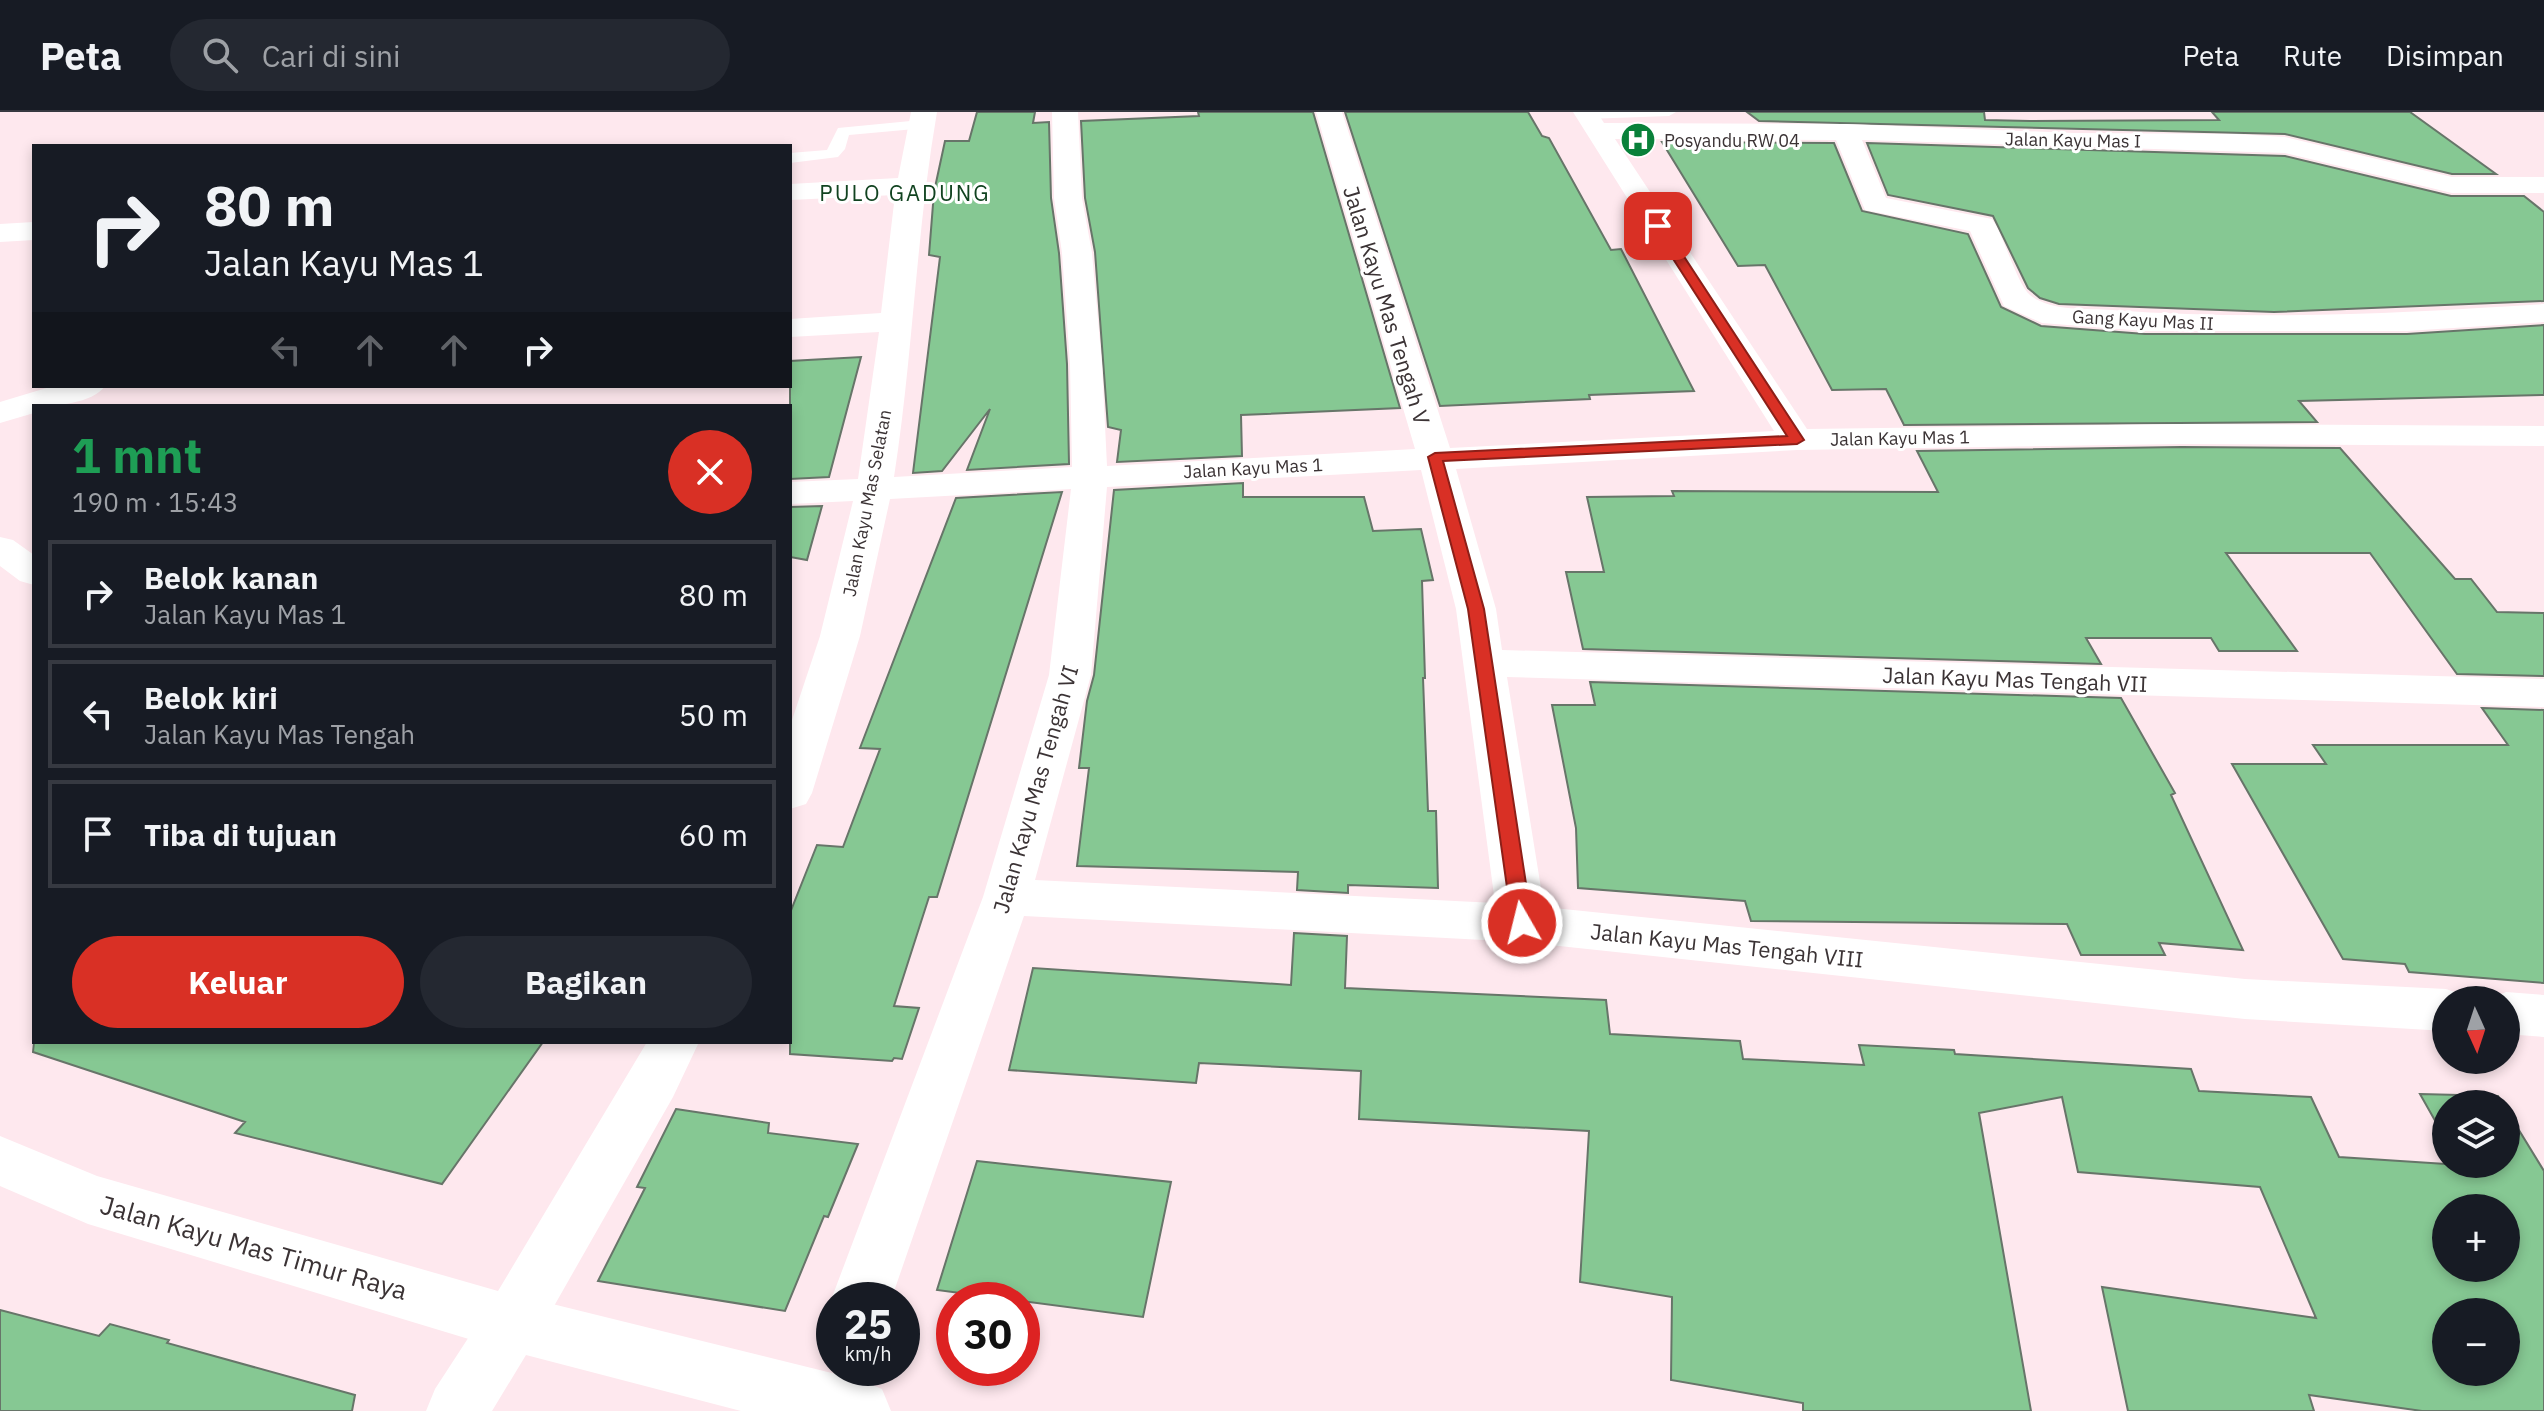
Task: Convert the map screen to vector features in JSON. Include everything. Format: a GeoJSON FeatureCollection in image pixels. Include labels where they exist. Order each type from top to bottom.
{"type":"FeatureCollection","features":[{"type":"Feature","properties":{"kind":"street","name":"Jalan Kayu Mas Tengah VI"},"geometry":{"type":"LineString","coordinates":[[868,1282],[1007,897],[1070,675],[1090,477],[1086,364],[1077,253],[1068,198],[1065,112]]}},
{"type":"Feature","properties":{"kind":"street","name":"Jalan Kayu Mas Tengah V"},"geometry":{"type":"LineString","coordinates":[[1329,112],[1435,457],[1476,609],[1522,923]]}},
{"type":"Feature","properties":{"kind":"street","name":"Jalan Kayu Mas Selatan"},"geometry":{"type":"LineString","coordinates":[[792,787],[840,636],[874,488],[886,417],[910,186],[923,118]]}},
{"type":"Feature","properties":{"kind":"street","name":"Jalan Kayu Mas I"},"geometry":{"type":"LineString","coordinates":[[1589,119],[1984,139],[2285,145],[2435,182],[2471,186],[2544,185]]}},
{"type":"Feature","properties":{"kind":"street"},"geometry":{"type":"LineString","coordinates":[[1589,119],[1797,440]]}},
{"type":"Feature","properties":{"kind":"street","name":"Gang Kayu Mas II"},"geometry":{"type":"LineString","coordinates":[[1846,132],[1875,204],[1895,210],[1971,220],[1982,225],[2015,299],[2042,314],[2145,322],[2247,324],[2407,322],[2544,313]]}},
{"type":"Feature","properties":{"kind":"street"},"geometry":{"type":"LineString","coordinates":[[792,192],[910,186]]}},
{"type":"Feature","properties":{"kind":"street"},"geometry":{"type":"LineString","coordinates":[[0,233],[32,231]]}},
{"type":"Feature","properties":{"kind":"street"},"geometry":{"type":"LineString","coordinates":[[792,328],[895,322]]}},
{"type":"Feature","properties":{"kind":"street"},"geometry":{"type":"LineString","coordinates":[[0,413],[81,388]]}},
{"type":"Feature","properties":{"kind":"street","name":"Jalan Kayu Mas 1"},"geometry":{"type":"LineString","coordinates":[[792,493],[1797,440],[2181,434],[2544,436]]}},
{"type":"Feature","properties":{"kind":"street"},"geometry":{"type":"LineString","coordinates":[[0,548],[32,572]]}},
{"type":"Feature","properties":{"kind":"street","name":"Jalan Kayu Mas Tengah VII"},"geometry":{"type":"LineString","coordinates":[[1486,663],[2544,693]]}},
{"type":"Feature","properties":{"kind":"street","name":"Jalan Kayu Mas Tengah VIII"},"geometry":{"type":"LineString","coordinates":[[1007,897],[1522,923],[2245,999],[2432,1009]]}},
{"type":"Feature","properties":{"kind":"street"},"geometry":{"type":"LineString","coordinates":[[2520,1014],[2544,1016]]}},
{"type":"Feature","properties":{"kind":"street"},"geometry":{"type":"LineString","coordinates":[[457,1411],[654,1081],[672,1044]]}},
{"type":"Feature","properties":{"kind":"street","name":"Jalan Kayu Mas Timur Raya"},"geometry":{"type":"LineString","coordinates":[[0,1160],[88,1199],[512,1323],[840,1394]]}},
{"type":"Feature","properties":{"kind":"lane"},"geometry":{"type":"LineString","coordinates":[[1589,119],[1669,112]]}},
{"type":"Feature","properties":{"kind":"lane"},"geometry":{"type":"LineString","coordinates":[[792,158],[832,154],[843,131],[923,118]]}},
{"type":"Feature","properties":{"kind":"building"},"geometry":{"type":"Polygon","coordinates":[[[977,112],[1035,112],[1033,123],[1049,122],[1051,198],[1059,253],[1067,364],[1069,464],[967,470],[990,409],[942,471],[913,473],[940,257],[929,255],[934,192],[945,141],[969,141],[977,112]]]}},
{"type":"Feature","properties":{"kind":"building"},"geometry":{"type":"Polygon","coordinates":[[[1198,112],[1313,112],[1400,408],[1241,415],[1242,456],[1117,462],[1121,430],[1108,427],[1095,252],[1085,198],[1081,121],[1199,116],[1198,112]]]}},
{"type":"Feature","properties":{"kind":"building"},"geometry":{"type":"Polygon","coordinates":[[[1345,112],[1528,112],[1542,136],[1549,138],[1611,250],[1621,249],[1694,391],[1440,406],[1345,112]]]}},
{"type":"Feature","properties":{"kind":"building"},"geometry":{"type":"Polygon","coordinates":[[[1747,112],[1984,112],[1985,120],[2030,121],[2219,120],[2212,112],[2410,112],[2496,174],[2452,174],[2285,134],[1759,121],[1747,112]]]}},
{"type":"Feature","properties":{"kind":"building"},"geometry":{"type":"Polygon","coordinates":[[[1662,142],[1834,143],[1862,211],[1968,234],[2001,307],[2041,326],[2145,334],[2407,334],[2544,325],[2544,395],[2299,401],[2317,422],[1904,425],[1886,389],[1832,390],[1765,265],[1738,266],[1662,142]]]}},
{"type":"Feature","properties":{"kind":"building"},"geometry":{"type":"Polygon","coordinates":[[[1867,143],[2285,156],[2451,196],[2524,196],[2544,212],[2544,301],[2274,312],[2059,304],[2040,298],[2028,288],[1993,216],[1888,195],[1867,143]]]}},
{"type":"Feature","properties":{"kind":"building"},"geometry":{"type":"Polygon","coordinates":[[[861,357],[829,477],[792,479],[792,361],[861,357]]]}},
{"type":"Feature","properties":{"kind":"building"},"geometry":{"type":"Polygon","coordinates":[[[2340,448],[2455,579],[2471,579],[2497,612],[2544,613],[2544,676],[2457,674],[2370,553],[2226,553],[2297,651],[2219,651],[2211,638],[2086,638],[2101,664],[1583,649],[1566,572],[1604,572],[1587,497],[1674,496],[1672,491],[1938,492],[1917,451],[2340,448]]]}},
{"type":"Feature","properties":{"kind":"building"},"geometry":{"type":"Polygon","coordinates":[[[1243,483],[1243,497],[1364,497],[1373,531],[1421,529],[1433,580],[1422,581],[1423,678],[1428,811],[1436,811],[1438,888],[1348,885],[1348,893],[1297,890],[1298,872],[1077,866],[1089,768],[1079,768],[1087,701],[1094,675],[1114,490],[1243,483]]]}},
{"type":"Feature","properties":{"kind":"building"},"geometry":{"type":"Polygon","coordinates":[[[1062,492],[937,897],[929,897],[894,1006],[919,1008],[902,1059],[894,1058],[892,1061],[790,1054],[792,908],[817,845],[843,847],[880,749],[860,748],[956,498],[1062,492]]]}},
{"type":"Feature","properties":{"kind":"building"},"geometry":{"type":"Polygon","coordinates":[[[822,506],[807,560],[792,557],[792,507],[822,506]]]}},
{"type":"Feature","properties":{"kind":"building"},"geometry":{"type":"Polygon","coordinates":[[[1590,682],[2121,698],[2175,793],[2171,795],[2243,950],[2159,943],[2165,955],[2081,955],[2067,924],[1751,921],[1745,901],[1578,888],[1576,828],[1552,705],[1595,705],[1590,682]]]}},
{"type":"Feature","properties":{"kind":"building"},"geometry":{"type":"Polygon","coordinates":[[[2482,708],[2544,710],[2544,983],[2409,972],[2405,964],[2343,959],[2232,764],[2326,764],[2313,745],[2508,745],[2482,708]]]}},
{"type":"Feature","properties":{"kind":"building"},"geometry":{"type":"Polygon","coordinates":[[[1294,933],[1347,936],[1345,988],[1606,1000],[1610,1034],[1740,1041],[1743,1059],[1864,1065],[1859,1045],[2191,1069],[2199,1091],[2311,1097],[2339,1157],[2432,1163],[2432,1178],[2520,1178],[2520,1132],[2544,1171],[2544,1411],[2422,1411],[2309,1395],[2314,1411],[2128,1411],[2102,1287],[2316,1318],[2260,1187],[2078,1172],[2062,1097],[1979,1113],[2031,1411],[1803,1411],[1803,1403],[1671,1380],[1672,1297],[1580,1282],[1589,1131],[1359,1119],[1361,1071],[1199,1063],[1196,1083],[1009,1070],[1033,968],[1291,985],[1294,933]]]}},
{"type":"Feature","properties":{"kind":"building"},"geometry":{"type":"Polygon","coordinates":[[[34,1044],[542,1044],[442,1184],[235,1133],[245,1122],[33,1052],[34,1044]]]}},
{"type":"Feature","properties":{"kind":"building"},"geometry":{"type":"Polygon","coordinates":[[[2420,1094],[2432,1094],[2432,1115],[2420,1094]]]}},
{"type":"Feature","properties":{"kind":"building"},"geometry":{"type":"Polygon","coordinates":[[[676,1109],[769,1123],[768,1133],[858,1144],[785,1311],[598,1281],[645,1188],[637,1187],[676,1109]]]}},
{"type":"Feature","properties":{"kind":"building"},"geometry":{"type":"Polygon","coordinates":[[[977,1161],[1171,1182],[1143,1317],[1040,1304],[1040,1282],[939,1282],[977,1161]]]}},
{"type":"Feature","properties":{"kind":"building"},"geometry":{"type":"Polygon","coordinates":[[[0,1310],[99,1336],[110,1324],[169,1340],[167,1343],[355,1395],[352,1411],[0,1411],[0,1310]]]}},
{"type":"Feature","properties":{"kind":"place","name":"Posyandu RW 04"},"geometry":{"type":"Point","coordinates":[1638,140]}},
{"type":"Feature","properties":{"kind":"district","name":"PULO GADUNG"},"geometry":{"type":"Point","coordinates":[905,192]}},
{"type":"Feature","properties":{"kind":"route"},"geometry":{"type":"LineString","coordinates":[[1522,923],[1476,609],[1435,457],[1797,440],[1658,226]]}}]}
